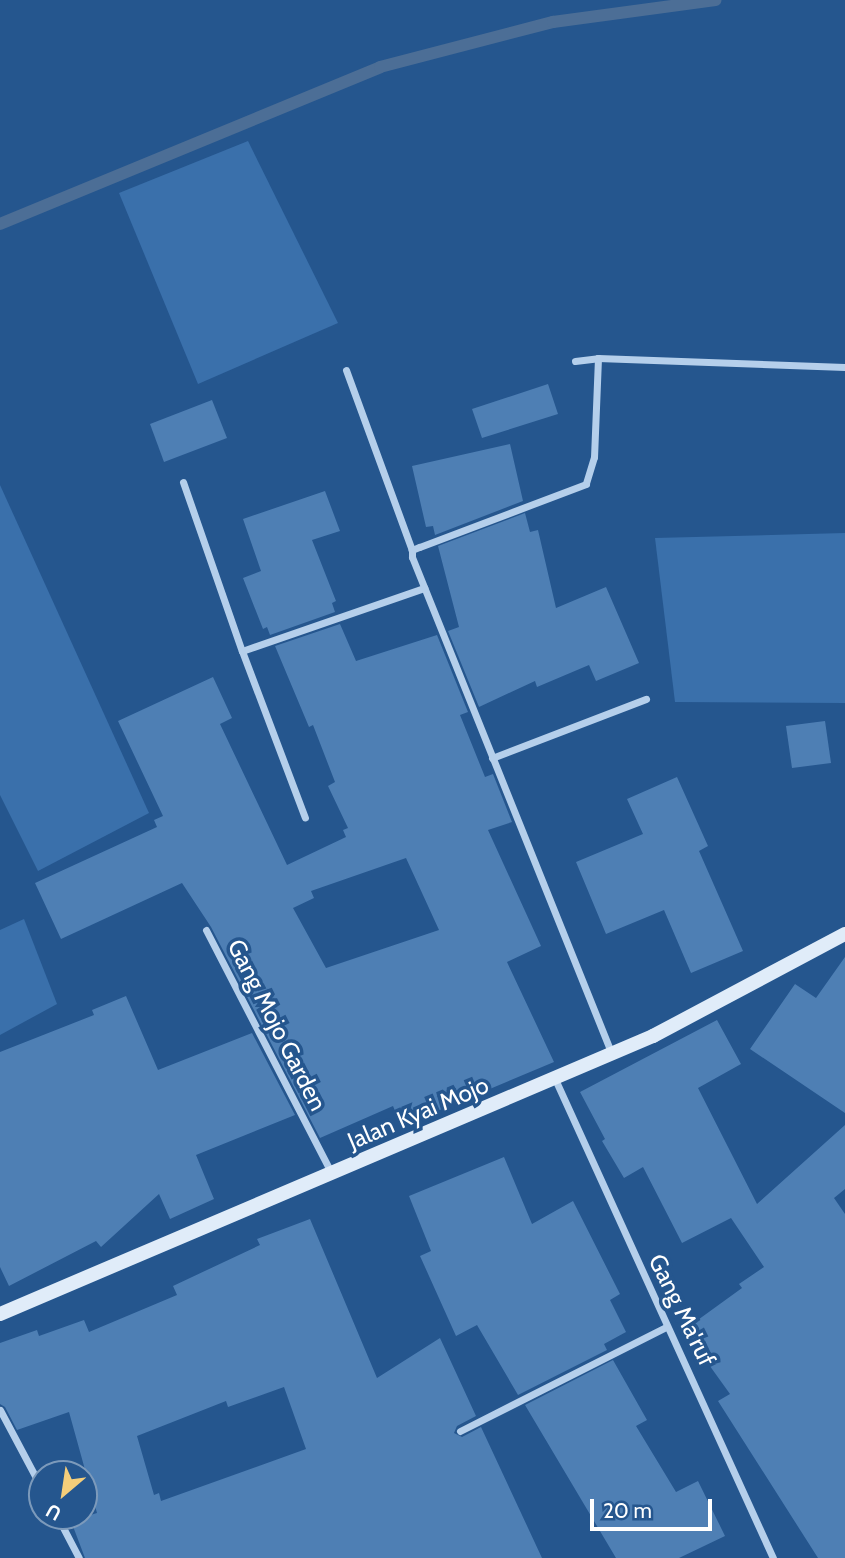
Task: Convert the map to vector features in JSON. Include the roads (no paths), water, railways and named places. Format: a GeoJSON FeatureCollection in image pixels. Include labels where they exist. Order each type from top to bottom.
{"type":"FeatureCollection","features":[{"type":"Feature","properties":{"kind":"street"},"geometry":{"type":"LineString","coordinates":[[575,360],[598,358],[845,367]]}},
{"type":"Feature","properties":{"kind":"street"},"geometry":{"type":"LineString","coordinates":[[412,550],[586,484],[594,457],[598,358]]}},
{"type":"Feature","properties":{"kind":"street"},"geometry":{"type":"LineString","coordinates":[[346,370],[424,588],[611,1052]]}},
{"type":"Feature","properties":{"kind":"street"},"geometry":{"type":"LineString","coordinates":[[183,482],[242,651],[305,818]]}},
{"type":"Feature","properties":{"kind":"street"},"geometry":{"type":"LineString","coordinates":[[242,651],[424,588]]}},
{"type":"Feature","properties":{"kind":"street"},"geometry":{"type":"LineString","coordinates":[[492,758],[646,699]]}},
{"type":"Feature","properties":{"kind":"street","name":"Gang Mojo Garden"},"geometry":{"type":"LineString","coordinates":[[206,930],[332,1175]]}},
{"type":"Feature","properties":{"kind":"street","name":"Jalan Kyai Mojo"},"geometry":{"type":"LineString","coordinates":[[0,1314],[332,1175],[653,1036],[845,934]]}},
{"type":"Feature","properties":{"kind":"street","name":"Gang Ma'ruf"},"geometry":{"type":"LineString","coordinates":[[555,1079],[773,1558]]}},
{"type":"Feature","properties":{"kind":"street"},"geometry":{"type":"LineString","coordinates":[[460,1431],[666,1327]]}},
{"type":"Feature","properties":{"kind":"street"},"geometry":{"type":"LineString","coordinates":[[0,1410],[28,1463]]}},
{"type":"Feature","properties":{"kind":"street"},"geometry":{"type":"LineString","coordinates":[[64,1530],[79,1558]]}},
{"type":"Feature","properties":{"kind":"waterway"},"geometry":{"type":"LineString","coordinates":[[0,224],[380,67],[553,22],[716,0]]}}]}
